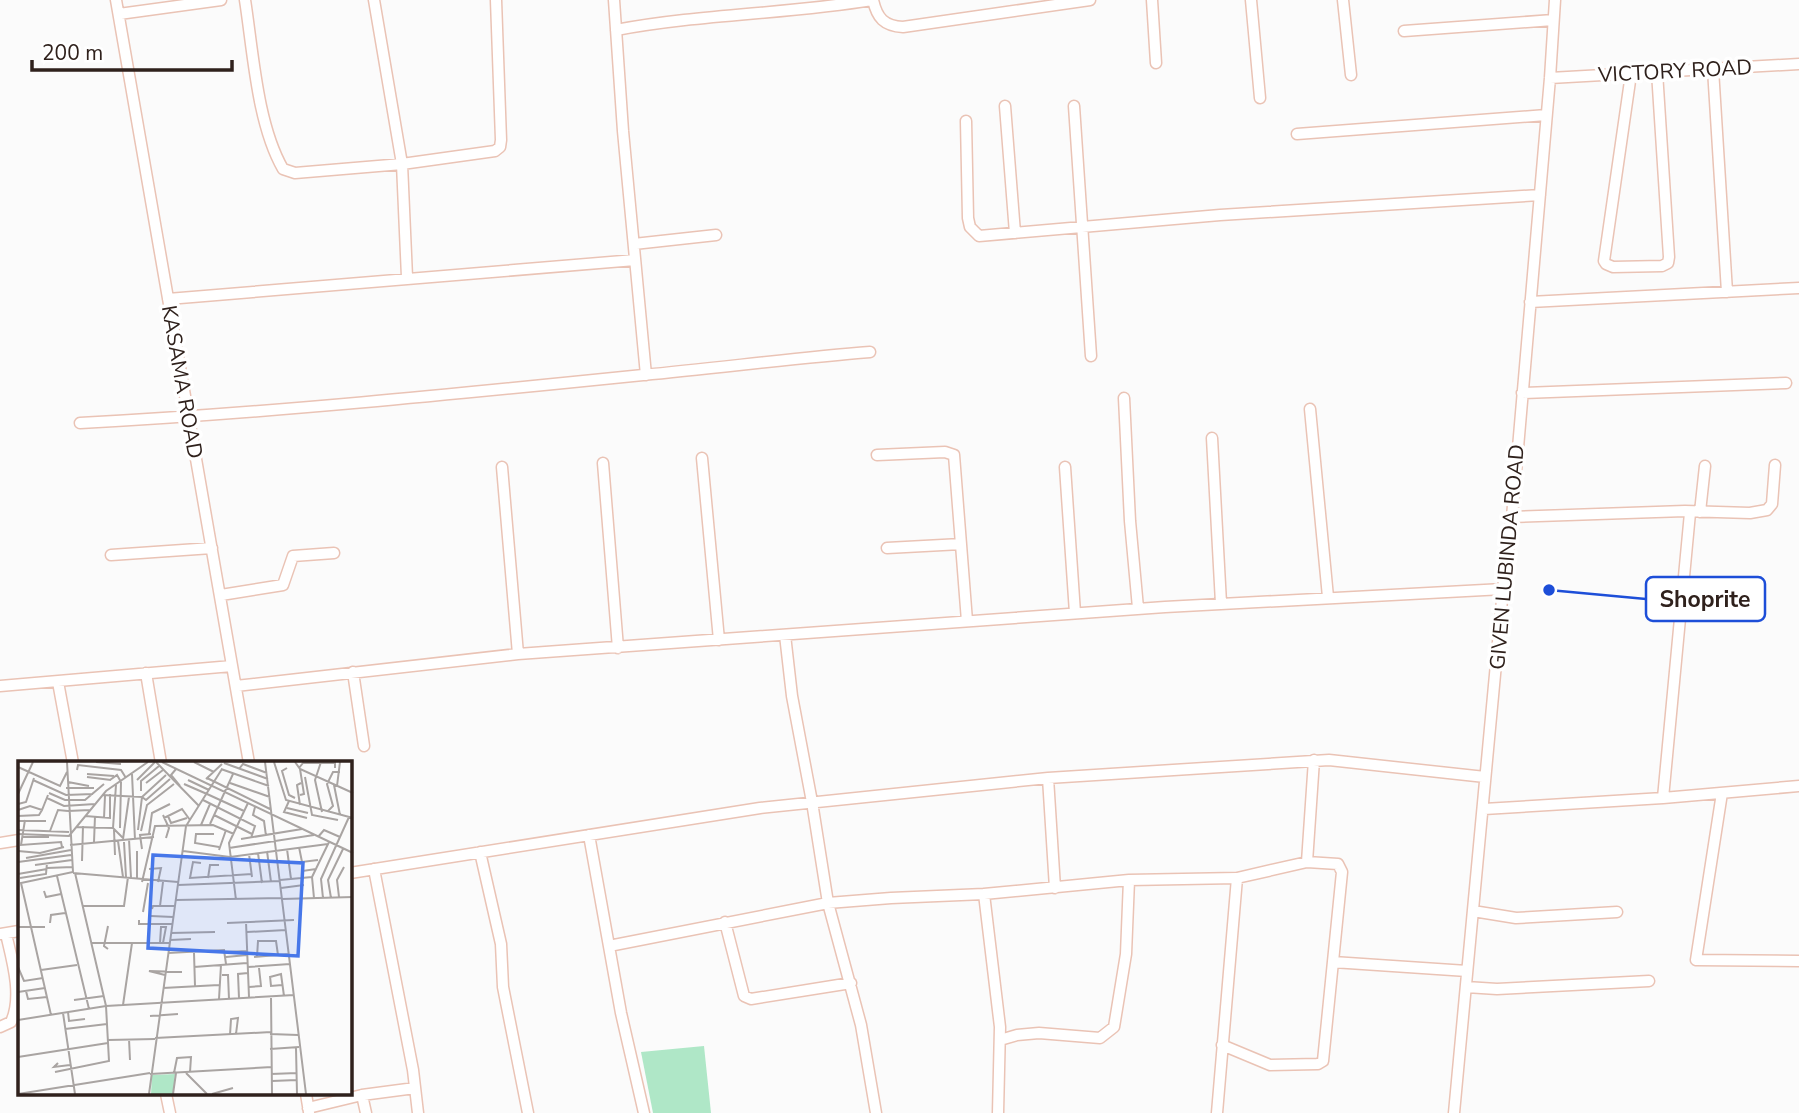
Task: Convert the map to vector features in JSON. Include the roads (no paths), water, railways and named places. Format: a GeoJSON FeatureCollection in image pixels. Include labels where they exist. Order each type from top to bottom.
{"type":"FeatureCollection","features":[{"type":"Feature","properties":{"kind":"street","name":"KASAMA ROAD"},"geometry":{"type":"LineString","coordinates":[[116,0],[249,761]]}},
{"type":"Feature","properties":{"kind":"street"},"geometry":{"type":"LineString","coordinates":[[119,14],[221,0]]}},
{"type":"Feature","properties":{"kind":"street"},"geometry":{"type":"LineString","coordinates":[[245,0],[262,106],[274,151],[282,169],[295,173],[489,154],[500,147],[496,0]]}},
{"type":"Feature","properties":{"kind":"street"},"geometry":{"type":"LineString","coordinates":[[373,0],[402,164],[407,278]]}},
{"type":"Feature","properties":{"kind":"street"},"geometry":{"type":"LineString","coordinates":[[614,0],[646,375]]}},
{"type":"Feature","properties":{"kind":"street"},"geometry":{"type":"LineString","coordinates":[[616,30],[687,19],[872,0],[876,13],[893,27],[933,24],[1028,5],[1090,0]]}},
{"type":"Feature","properties":{"kind":"street"},"geometry":{"type":"LineString","coordinates":[[1152,0],[1156,63]]}},
{"type":"Feature","properties":{"kind":"street"},"geometry":{"type":"LineString","coordinates":[[1251,0],[1259,98]]}},
{"type":"Feature","properties":{"kind":"street"},"geometry":{"type":"LineString","coordinates":[[1343,0],[1351,75]]}},
{"type":"Feature","properties":{"kind":"street","name":"GIVEN LUBINDA ROAD"},"geometry":{"type":"LineString","coordinates":[[1454,1113],[1512,517],[1555,0]]}},
{"type":"Feature","properties":{"kind":"street"},"geometry":{"type":"LineString","coordinates":[[1404,31],[1553,20]]}},
{"type":"Feature","properties":{"kind":"street","name":"VICTORY ROAD"},"geometry":{"type":"LineString","coordinates":[[1550,78],[1799,64]]}},
{"type":"Feature","properties":{"kind":"street"},"geometry":{"type":"LineString","coordinates":[[1713,69],[1727,292]]}},
{"type":"Feature","properties":{"kind":"street"},"geometry":{"type":"LineString","coordinates":[[1631,74],[1604,261],[1613,267],[1662,266],[1668,263],[1657,72]]}},
{"type":"Feature","properties":{"kind":"street"},"geometry":{"type":"LineString","coordinates":[[1005,106],[1014,233]]}},
{"type":"Feature","properties":{"kind":"street"},"geometry":{"type":"LineString","coordinates":[[1074,106],[1091,356]]}},
{"type":"Feature","properties":{"kind":"street"},"geometry":{"type":"LineString","coordinates":[[1297,134],[1546,116]]}},
{"type":"Feature","properties":{"kind":"street"},"geometry":{"type":"LineString","coordinates":[[966,121],[970,227],[979,236],[1220,215],[1540,195]]}},
{"type":"Feature","properties":{"kind":"street"},"geometry":{"type":"LineString","coordinates":[[634,244],[716,236]]}},
{"type":"Feature","properties":{"kind":"street"},"geometry":{"type":"LineString","coordinates":[[168,299],[635,260]]}},
{"type":"Feature","properties":{"kind":"street"},"geometry":{"type":"LineString","coordinates":[[1530,302],[1799,288]]}},
{"type":"Feature","properties":{"kind":"street"},"geometry":{"type":"LineString","coordinates":[[80,423],[187,417],[870,352]]}},
{"type":"Feature","properties":{"kind":"street"},"geometry":{"type":"LineString","coordinates":[[1522,393],[1786,383]]}},
{"type":"Feature","properties":{"kind":"street"},"geometry":{"type":"LineString","coordinates":[[1124,398],[1130,521],[1138,608]]}},
{"type":"Feature","properties":{"kind":"street"},"geometry":{"type":"LineString","coordinates":[[1310,409],[1328,597]]}},
{"type":"Feature","properties":{"kind":"street"},"geometry":{"type":"LineString","coordinates":[[1212,438],[1221,603]]}},
{"type":"Feature","properties":{"kind":"street"},"geometry":{"type":"LineString","coordinates":[[877,455],[945,452],[954,455],[967,621]]}},
{"type":"Feature","properties":{"kind":"street"},"geometry":{"type":"LineString","coordinates":[[702,458],[719,640]]}},
{"type":"Feature","properties":{"kind":"street"},"geometry":{"type":"LineString","coordinates":[[603,463],[618,648]]}},
{"type":"Feature","properties":{"kind":"street"},"geometry":{"type":"LineString","coordinates":[[1512,517],[1750,513],[1767,510],[1772,504],[1775,465]]}},
{"type":"Feature","properties":{"kind":"street"},"geometry":{"type":"LineString","coordinates":[[1663,798],[1695,513],[1705,466]]}},
{"type":"Feature","properties":{"kind":"street"},"geometry":{"type":"LineString","coordinates":[[502,467],[518,654]]}},
{"type":"Feature","properties":{"kind":"street"},"geometry":{"type":"LineString","coordinates":[[1065,467],[1075,613]]}},
{"type":"Feature","properties":{"kind":"street"},"geometry":{"type":"LineString","coordinates":[[887,548],[961,544]]}},
{"type":"Feature","properties":{"kind":"street"},"geometry":{"type":"LineString","coordinates":[[111,555],[212,548]]}},
{"type":"Feature","properties":{"kind":"street"},"geometry":{"type":"LineString","coordinates":[[221,595],[283,585],[293,556],[334,553]]}},
{"type":"Feature","properties":{"kind":"street"},"geometry":{"type":"LineString","coordinates":[[236,686],[518,654],[1138,608],[1503,589]]}},
{"type":"Feature","properties":{"kind":"street"},"geometry":{"type":"LineString","coordinates":[[785,635],[792,696],[828,903],[861,1025],[876,1113]]}},
{"type":"Feature","properties":{"kind":"street"},"geometry":{"type":"LineString","coordinates":[[0,686],[232,666]]}},
{"type":"Feature","properties":{"kind":"street"},"geometry":{"type":"LineString","coordinates":[[353,672],[364,746]]}},
{"type":"Feature","properties":{"kind":"street"},"geometry":{"type":"LineString","coordinates":[[146,673],[161,761]]}},
{"type":"Feature","properties":{"kind":"street"},"geometry":{"type":"LineString","coordinates":[[58,682],[73,761]]}},
{"type":"Feature","properties":{"kind":"street"},"geometry":{"type":"LineString","coordinates":[[352,873],[812,802],[1048,778],[1314,760],[1359,762],[1485,777]]}},
{"type":"Feature","properties":{"kind":"street"},"geometry":{"type":"LineString","coordinates":[[1307,862],[1314,760]]}},
{"type":"Feature","properties":{"kind":"street"},"geometry":{"type":"LineString","coordinates":[[1048,778],[1055,888]]}},
{"type":"Feature","properties":{"kind":"street"},"geometry":{"type":"LineString","coordinates":[[1484,809],[1799,786]]}},
{"type":"Feature","properties":{"kind":"street"},"geometry":{"type":"LineString","coordinates":[[1722,793],[1696,960],[1799,961]]}},
{"type":"Feature","properties":{"kind":"street"},"geometry":{"type":"LineString","coordinates":[[589,835],[621,1013],[644,1113]]}},
{"type":"Feature","properties":{"kind":"street"},"geometry":{"type":"LineString","coordinates":[[0,843],[18,839]]}},
{"type":"Feature","properties":{"kind":"street"},"geometry":{"type":"LineString","coordinates":[[480,852],[501,944],[503,987],[528,1113]]}},
{"type":"Feature","properties":{"kind":"street"},"geometry":{"type":"LineString","coordinates":[[609,946],[828,903],[984,894],[1129,880],[1237,878],[1307,862],[1335,863],[1342,869],[1325,1056],[1321,1063],[1270,1065],[1222,1045]]}},
{"type":"Feature","properties":{"kind":"street"},"geometry":{"type":"LineString","coordinates":[[374,869],[418,1113]]}},
{"type":"Feature","properties":{"kind":"street"},"geometry":{"type":"LineString","coordinates":[[1217,1113],[1237,878]]}},
{"type":"Feature","properties":{"kind":"street"},"geometry":{"type":"LineString","coordinates":[[1000,1040],[1039,1033],[1100,1038],[1114,1027],[1126,954],[1129,880]]}},
{"type":"Feature","properties":{"kind":"street"},"geometry":{"type":"LineString","coordinates":[[984,894],[997,990],[1000,1040],[998,1113]]}},
{"type":"Feature","properties":{"kind":"street"},"geometry":{"type":"LineString","coordinates":[[1473,911],[1516,918],[1618,912]]}},
{"type":"Feature","properties":{"kind":"street"},"geometry":{"type":"LineString","coordinates":[[725,922],[744,996],[751,999],[851,983]]}},
{"type":"Feature","properties":{"kind":"street"},"geometry":{"type":"LineString","coordinates":[[0,1027],[11,1022],[15,1006],[14,971],[3,934]]}},
{"type":"Feature","properties":{"kind":"street"},"geometry":{"type":"LineString","coordinates":[[1333,962],[1467,971]]}},
{"type":"Feature","properties":{"kind":"street"},"geometry":{"type":"LineString","coordinates":[[1466,987],[1497,989],[1649,981]]}},
{"type":"Feature","properties":{"kind":"street"},"geometry":{"type":"LineString","coordinates":[[309,1110],[362,1095],[415,1088]]}},
{"type":"Feature","properties":{"kind":"street"},"geometry":{"type":"LineString","coordinates":[[362,1095],[366,1113]]}},
{"type":"Feature","properties":{"kind":"place","name":"Shoprite"},"geometry":{"type":"Point","coordinates":[1549,590]}}]}
